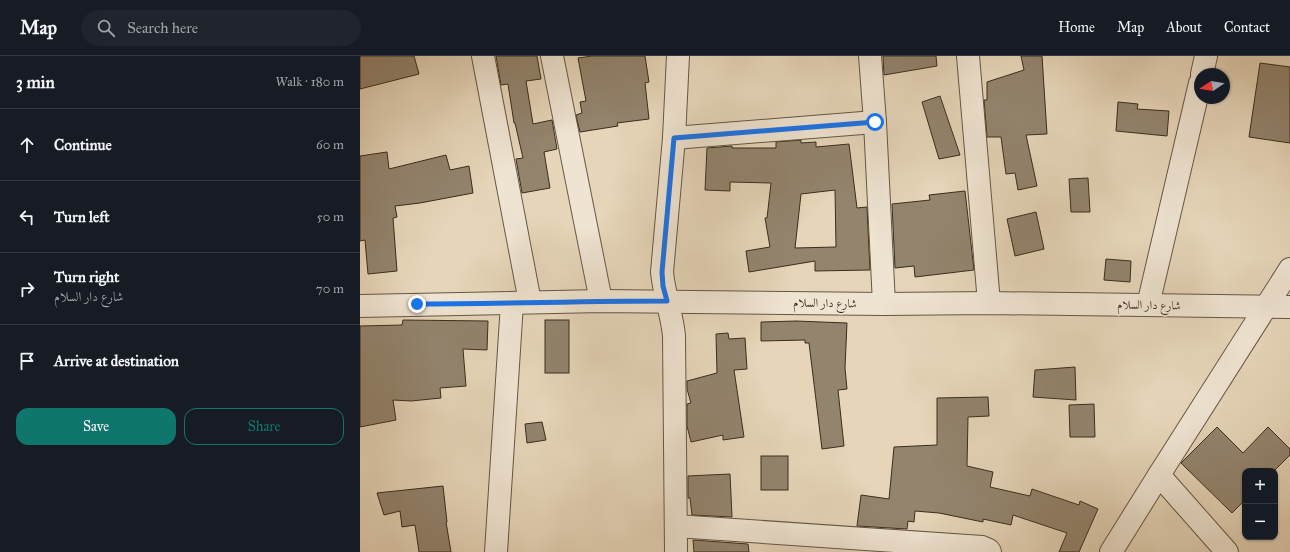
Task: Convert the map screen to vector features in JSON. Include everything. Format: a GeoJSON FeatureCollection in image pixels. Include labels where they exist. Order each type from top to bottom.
{"type":"FeatureCollection","features":[{"type":"Feature","properties":{"kind":"street"},"geometry":{"type":"LineString","coordinates":[[483,56],[521,303],[496,552]]}},
{"type":"Feature","properties":{"kind":"street"},"geometry":{"type":"LineString","coordinates":[[552,56],[601,301]]}},
{"type":"Feature","properties":{"kind":"street"},"geometry":{"type":"LineString","coordinates":[[676,552],[674,336],[673,321],[663,286],[662,272],[674,138],[678,56]]}},
{"type":"Feature","properties":{"kind":"street"},"geometry":{"type":"LineString","coordinates":[[870,56],[875,122],[884,304]]}},
{"type":"Feature","properties":{"kind":"street"},"geometry":{"type":"LineString","coordinates":[[968,56],[989,303]]}},
{"type":"Feature","properties":{"kind":"street"},"geometry":{"type":"LineString","coordinates":[[1203,68],[1206,56]]}},
{"type":"Feature","properties":{"kind":"street"},"geometry":{"type":"LineString","coordinates":[[1148,305],[1195,104]]}},
{"type":"Feature","properties":{"kind":"street"},"geometry":{"type":"LineString","coordinates":[[674,138],[875,122]]}},
{"type":"Feature","properties":{"kind":"street"},"geometry":{"type":"LineString","coordinates":[[1111,552],[1290,269]]}},
{"type":"Feature","properties":{"kind":"street","name":"شارع دار السلام"},"geometry":{"type":"LineString","coordinates":[[360,306],[667,301],[1290,307]]}},
{"type":"Feature","properties":{"kind":"street"},"geometry":{"type":"LineString","coordinates":[[1159,475],[1227,552]]}},
{"type":"Feature","properties":{"kind":"street"},"geometry":{"type":"LineString","coordinates":[[676,526],[982,547],[990,552]]}},
{"type":"Feature","properties":{"kind":"building"},"geometry":{"type":"Polygon","coordinates":[[[360,56],[414,56],[419,74],[360,89],[360,56]]]}},
{"type":"Feature","properties":{"kind":"building"},"geometry":{"type":"Polygon","coordinates":[[[496,56],[537,56],[541,79],[526,81],[533,124],[552,120],[557,149],[544,152],[550,188],[522,193],[516,159],[523,158],[514,123],[508,84],[501,85],[496,56]]]}},
{"type":"Feature","properties":{"kind":"building"},"geometry":{"type":"Polygon","coordinates":[[[592,56],[645,56],[649,82],[645,83],[649,119],[617,123],[618,126],[580,132],[576,115],[582,113],[580,102],[586,101],[578,58],[592,56]]]}},
{"type":"Feature","properties":{"kind":"building"},"geometry":{"type":"Polygon","coordinates":[[[883,56],[936,56],[937,66],[884,75],[883,56]]]}},
{"type":"Feature","properties":{"kind":"building"},"geometry":{"type":"Polygon","coordinates":[[[1021,56],[1042,56],[1047,134],[1026,135],[1037,186],[1018,190],[1015,173],[1006,174],[1001,137],[987,137],[984,100],[987,100],[987,82],[1024,70],[1021,56]]]}},
{"type":"Feature","properties":{"kind":"building"},"geometry":{"type":"Polygon","coordinates":[[[1260,63],[1290,67],[1290,143],[1249,137],[1260,63]]]}},
{"type":"Feature","properties":{"kind":"building"},"geometry":{"type":"Polygon","coordinates":[[[940,96],[960,155],[939,159],[922,102],[940,96]]]}},
{"type":"Feature","properties":{"kind":"building"},"geometry":{"type":"Polygon","coordinates":[[[1118,102],[1138,104],[1137,109],[1169,111],[1167,136],[1116,131],[1118,102]]]}},
{"type":"Feature","properties":{"kind":"building"},"geometry":{"type":"Polygon","coordinates":[[[801,140],[801,143],[816,142],[816,147],[849,144],[857,208],[867,207],[870,270],[815,271],[815,261],[749,272],[746,251],[770,247],[765,218],[767,218],[771,183],[730,182],[730,191],[705,190],[707,148],[732,146],[732,148],[776,148],[776,142],[801,140]],[[835,190],[801,194],[795,248],[836,247],[835,190]]]}},
{"type":"Feature","properties":{"kind":"building"},"geometry":{"type":"Polygon","coordinates":[[[387,152],[389,169],[446,155],[450,170],[469,166],[473,193],[395,206],[397,217],[393,218],[397,271],[368,274],[365,240],[360,241],[360,156],[387,152]]]}},
{"type":"Feature","properties":{"kind":"building"},"geometry":{"type":"Polygon","coordinates":[[[1088,178],[1090,212],[1071,212],[1069,179],[1088,178]]]}},
{"type":"Feature","properties":{"kind":"building"},"geometry":{"type":"Polygon","coordinates":[[[965,191],[974,270],[915,277],[914,266],[895,268],[892,204],[930,200],[929,195],[965,191]]]}},
{"type":"Feature","properties":{"kind":"building"},"geometry":{"type":"Polygon","coordinates":[[[1036,212],[1044,249],[1015,256],[1007,219],[1036,212]]]}},
{"type":"Feature","properties":{"kind":"building"},"geometry":{"type":"Polygon","coordinates":[[[1106,259],[1131,261],[1130,282],[1104,280],[1106,259]]]}},
{"type":"Feature","properties":{"kind":"building"},"geometry":{"type":"Polygon","coordinates":[[[403,320],[488,321],[487,350],[463,349],[466,386],[440,388],[441,398],[411,401],[393,400],[396,420],[360,427],[360,326],[402,325],[403,320]]]}},
{"type":"Feature","properties":{"kind":"building"},"geometry":{"type":"Polygon","coordinates":[[[545,320],[569,320],[569,373],[545,373],[545,320]]]}},
{"type":"Feature","properties":{"kind":"building"},"geometry":{"type":"Polygon","coordinates":[[[796,321],[847,323],[845,368],[847,389],[838,390],[844,446],[822,449],[809,343],[805,343],[805,340],[761,341],[761,322],[796,321]]]}},
{"type":"Feature","properties":{"kind":"building"},"geometry":{"type":"Polygon","coordinates":[[[728,333],[729,339],[745,338],[747,369],[734,370],[744,437],[723,440],[723,435],[691,442],[687,426],[687,404],[691,403],[687,389],[687,381],[717,373],[716,334],[728,333]]]}},
{"type":"Feature","properties":{"kind":"building"},"geometry":{"type":"Polygon","coordinates":[[[1075,367],[1076,400],[1033,397],[1035,370],[1075,367]]]}},
{"type":"Feature","properties":{"kind":"building"},"geometry":{"type":"Polygon","coordinates":[[[988,397],[989,416],[968,417],[967,466],[993,472],[990,487],[1030,496],[1032,489],[1079,505],[1080,501],[1098,509],[1079,552],[1059,552],[1067,533],[1013,515],[1011,525],[983,519],[983,522],[939,513],[915,511],[914,522],[908,521],[907,529],[857,526],[861,495],[889,499],[894,447],[937,445],[937,398],[988,397]]]}},
{"type":"Feature","properties":{"kind":"building"},"geometry":{"type":"Polygon","coordinates":[[[1094,404],[1095,437],[1070,437],[1069,405],[1094,404]]]}},
{"type":"Feature","properties":{"kind":"building"},"geometry":{"type":"Polygon","coordinates":[[[542,422],[546,440],[527,443],[525,424],[542,422]]]}},
{"type":"Feature","properties":{"kind":"building"},"geometry":{"type":"Polygon","coordinates":[[[1217,427],[1243,453],[1268,427],[1290,449],[1290,455],[1277,468],[1242,468],[1242,503],[1232,513],[1181,463],[1217,427]]]}},
{"type":"Feature","properties":{"kind":"building"},"geometry":{"type":"Polygon","coordinates":[[[761,456],[788,456],[788,490],[761,490],[761,456]]]}},
{"type":"Feature","properties":{"kind":"building"},"geometry":{"type":"Polygon","coordinates":[[[730,474],[732,517],[692,515],[690,498],[688,498],[688,476],[730,474]]]}},
{"type":"Feature","properties":{"kind":"building"},"geometry":{"type":"Polygon","coordinates":[[[443,486],[446,522],[451,552],[419,552],[415,525],[402,527],[400,511],[384,515],[377,493],[443,486]]]}},
{"type":"Feature","properties":{"kind":"building"},"geometry":{"type":"Polygon","coordinates":[[[693,540],[748,544],[749,552],[694,552],[693,540]]]}},
{"type":"Feature","properties":{"kind":"route"},"geometry":{"type":"LineString","coordinates":[[417,304],[667,301],[663,286],[662,258],[674,138],[875,122]]}}]}
